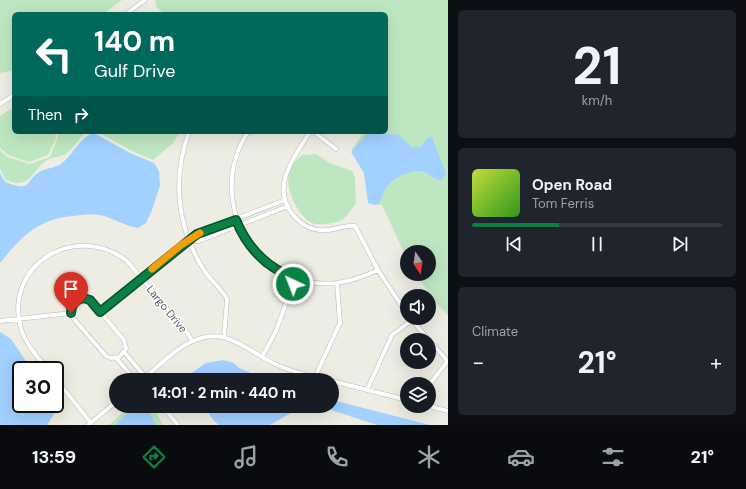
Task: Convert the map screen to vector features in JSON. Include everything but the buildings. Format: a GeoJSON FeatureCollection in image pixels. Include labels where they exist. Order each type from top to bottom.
{"type":"FeatureCollection","features":[{"type":"Feature","properties":{"kind":"street"},"geometry":{"type":"LineString","coordinates":[[130,12],[145,0]]}},
{"type":"Feature","properties":{"kind":"street"},"geometry":{"type":"LineString","coordinates":[[0,104],[12,96]]}},
{"type":"Feature","properties":{"kind":"street"},"geometry":{"type":"LineString","coordinates":[[188,134],[181,160],[179,186],[180,212],[189,241],[204,270],[226,299],[224,337]]}},
{"type":"Feature","properties":{"kind":"street"},"geometry":{"type":"LineString","coordinates":[[247,134],[237,156],[232,176],[232,197],[238,225],[250,246],[263,260],[279,271],[295,278],[313,282],[337,283],[360,277],[378,270]]}},
{"type":"Feature","properties":{"kind":"street"},"geometry":{"type":"LineString","coordinates":[[309,134],[287,170],[284,184],[285,200],[288,206],[298,220],[315,229],[334,231],[348,226],[355,226],[378,270],[400,303]]}},
{"type":"Feature","properties":{"kind":"street"},"geometry":{"type":"LineString","coordinates":[[317,134],[336,149]]}},
{"type":"Feature","properties":{"kind":"street"},"geometry":{"type":"LineString","coordinates":[[100,312],[197,234],[285,200]]}},
{"type":"Feature","properties":{"kind":"street"},"geometry":{"type":"LineString","coordinates":[[189,241],[199,241],[288,206]]}},
{"type":"Feature","properties":{"kind":"street","name":"Largo Drive"},"geometry":{"type":"LineString","coordinates":[[41,361],[27,343],[19,319],[20,297],[27,277],[39,262],[62,248],[84,245],[107,249],[127,261],[142,277],[192,341]]}},
{"type":"Feature","properties":{"kind":"street"},"geometry":{"type":"LineString","coordinates":[[262,357],[276,331],[295,278]]}},
{"type":"Feature","properties":{"kind":"street"},"geometry":{"type":"LineString","coordinates":[[316,373],[340,323],[337,283]]}},
{"type":"Feature","properties":{"kind":"street"},"geometry":{"type":"LineString","coordinates":[[116,358],[124,352],[126,345],[124,340],[90,300],[83,298],[74,302],[71,307],[73,318],[106,356],[116,358],[129,373]]}},
{"type":"Feature","properties":{"kind":"street"},"geometry":{"type":"LineString","coordinates":[[0,321],[71,313]]}},
{"type":"Feature","properties":{"kind":"street"},"geometry":{"type":"LineString","coordinates":[[367,390],[392,335],[404,325]]}},
{"type":"Feature","properties":{"kind":"street"},"geometry":{"type":"LineString","coordinates":[[416,325],[423,333]]}},
{"type":"Feature","properties":{"kind":"street"},"geometry":{"type":"LineString","coordinates":[[152,373],[192,341],[206,337],[224,337],[238,342],[262,357],[285,368],[301,373]]}},
{"type":"Feature","properties":{"kind":"street"},"geometry":{"type":"LineString","coordinates":[[436,348],[447,362],[436,377]]}},
{"type":"Feature","properties":{"kind":"street"},"geometry":{"type":"LineString","coordinates":[[124,352],[140,373]]}},
{"type":"Feature","properties":{"kind":"street"},"geometry":{"type":"LineString","coordinates":[[339,383],[400,398]]}},
{"type":"Feature","properties":{"kind":"street"},"geometry":{"type":"LineString","coordinates":[[64,390],[89,424],[109,408]]}},
{"type":"Feature","properties":{"kind":"street"},"geometry":{"type":"LineString","coordinates":[[436,408],[448,411]]}},
{"type":"Feature","properties":{"kind":"street"},"geometry":{"type":"LineString","coordinates":[[169,413],[178,425]]}},
{"type":"Feature","properties":{"kind":"green space"},"geometry":{"type":"Polygon","coordinates":[[[0,0],[122,0],[106,12],[12,12],[12,70],[0,73],[0,0]]]}},
{"type":"Feature","properties":{"kind":"green space"},"geometry":{"type":"Polygon","coordinates":[[[155,0],[448,0],[448,315],[436,303],[436,289],[426,289],[421,281],[436,281],[436,245],[401,245],[382,205],[369,204],[363,171],[353,154],[352,149],[363,134],[388,134],[388,12],[162,12],[156,6],[155,0]]]}},
{"type":"Feature","properties":{"kind":"green space"},"geometry":{"type":"Polygon","coordinates":[[[12,108],[12,134],[56,134],[56,138],[48,155],[29,162],[8,155],[0,148],[0,116],[12,108]]]}},
{"type":"Feature","properties":{"kind":"green space"},"geometry":{"type":"Polygon","coordinates":[[[58,134],[84,134],[67,153],[62,156],[46,160],[32,176],[24,182],[20,183],[6,180],[0,169],[0,150],[7,157],[30,164],[50,157],[58,134]]]}},
{"type":"Feature","properties":{"kind":"green space"},"geometry":{"type":"Polygon","coordinates":[[[102,134],[178,134],[174,142],[153,160],[130,150],[102,134]]]}},
{"type":"Feature","properties":{"kind":"green space"},"geometry":{"type":"Polygon","coordinates":[[[316,154],[330,163],[352,171],[355,178],[356,203],[342,220],[323,224],[312,223],[301,213],[292,198],[288,181],[291,166],[302,155],[316,154]]]}},
{"type":"Feature","properties":{"kind":"green space"},"geometry":{"type":"Polygon","coordinates":[[[122,413],[156,413],[163,425],[109,425],[122,413]]]}},
{"type":"Feature","properties":{"kind":"water"},"geometry":{"type":"Polygon","coordinates":[[[96,134],[130,153],[154,163],[159,171],[160,185],[146,223],[138,228],[128,226],[105,216],[93,214],[60,218],[49,221],[23,237],[0,263],[0,173],[5,182],[24,186],[41,171],[61,164],[80,142],[89,135],[96,134]]]}},
{"type":"Feature","properties":{"kind":"water"},"geometry":{"type":"Polygon","coordinates":[[[388,134],[399,135],[412,147],[420,147],[429,137],[432,137],[446,174],[442,180],[439,180],[420,171],[410,172],[391,182],[376,205],[368,203],[364,173],[351,152],[366,135],[388,134]]]}},
{"type":"Feature","properties":{"kind":"water"},"geometry":{"type":"Polygon","coordinates":[[[0,332],[11,339],[26,361],[12,361],[12,413],[55,413],[47,425],[0,425],[0,332]]]}},
{"type":"Feature","properties":{"kind":"water"},"geometry":{"type":"Polygon","coordinates":[[[223,360],[234,363],[239,368],[251,373],[191,373],[206,363],[223,360]]]}},
{"type":"Feature","properties":{"kind":"water"},"geometry":{"type":"Polygon","coordinates":[[[339,402],[430,425],[377,425],[339,413],[339,402]]]}},
{"type":"Feature","properties":{"kind":"water"},"geometry":{"type":"Polygon","coordinates":[[[128,413],[150,413],[156,425],[115,425],[128,413]]]}},
{"type":"Feature","properties":{"kind":"water"},"geometry":{"type":"Polygon","coordinates":[[[209,413],[291,413],[270,425],[219,425],[209,413]]]}},
{"type":"Feature","properties":{"kind":"slow traffic"},"geometry":{"type":"LineString","coordinates":[[152,269],[181,245],[200,233]]}},
{"type":"Feature","properties":{"kind":"route"},"geometry":{"type":"LineString","coordinates":[[71,313],[71,307],[74,302],[83,298],[90,300],[100,312],[181,245],[189,241],[197,234],[236,220],[254,251],[273,267],[284,274],[295,278],[293,284]]}}]}
